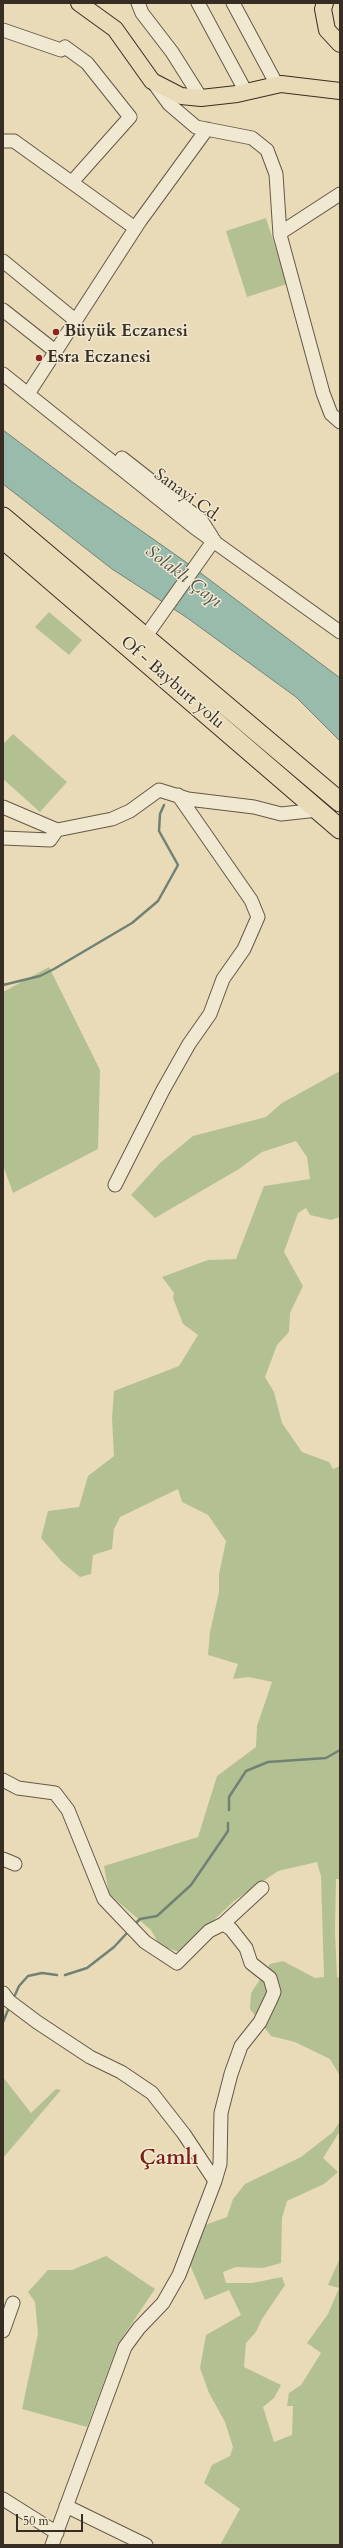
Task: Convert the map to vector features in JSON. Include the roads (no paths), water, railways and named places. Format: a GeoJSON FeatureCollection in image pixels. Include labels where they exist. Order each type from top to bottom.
{"type":"FeatureCollection","features":[{"type":"Feature","properties":{"kind":"highway","name":"Of - Bayburt yolu"},"geometry":{"type":"LineString","coordinates":[[3,517],[144,640],[340,802]]}},
{"type":"Feature","properties":{"kind":"highway","name":"Of - Bayburt yolu"},"geometry":{"type":"LineString","coordinates":[[3,539],[144,640],[318,810],[340,829]]}},
{"type":"Feature","properties":{"kind":"main road"},"geometry":{"type":"LineString","coordinates":[[78,3],[115,29],[152,81],[181,96],[201,98],[246,92],[277,85],[308,86],[340,91]]}},
{"type":"Feature","properties":{"kind":"main road"},"geometry":{"type":"LineString","coordinates":[[325,3],[323,9],[327,30],[340,44]]}},
{"type":"Feature","properties":{"kind":"street"},"geometry":{"type":"LineString","coordinates":[[138,3],[142,13],[172,52],[201,98]]}},
{"type":"Feature","properties":{"kind":"street"},"geometry":{"type":"LineString","coordinates":[[198,3],[246,92]]}},
{"type":"Feature","properties":{"kind":"street"},"geometry":{"type":"LineString","coordinates":[[233,3],[277,85]]}},
{"type":"Feature","properties":{"kind":"street"},"geometry":{"type":"LineString","coordinates":[[3,30],[61,50],[65,47],[87,63],[130,117],[72,182]]}},
{"type":"Feature","properties":{"kind":"street"},"geometry":{"type":"LineString","coordinates":[[152,81],[169,104],[196,127],[252,138],[267,150],[276,174],[280,233],[323,393],[331,414],[340,422]]}},
{"type":"Feature","properties":{"kind":"street"},"geometry":{"type":"LineString","coordinates":[[30,390],[135,228],[207,129]]}},
{"type":"Feature","properties":{"kind":"street"},"geometry":{"type":"LineString","coordinates":[[3,142],[14,140],[135,228]]}},
{"type":"Feature","properties":{"kind":"street"},"geometry":{"type":"LineString","coordinates":[[280,233],[340,194]]}},
{"type":"Feature","properties":{"kind":"street"},"geometry":{"type":"LineString","coordinates":[[3,261],[75,320]]}},
{"type":"Feature","properties":{"kind":"street"},"geometry":{"type":"LineString","coordinates":[[3,310],[55,351]]}},
{"type":"Feature","properties":{"kind":"street","name":"Sanayi Cd."},"geometry":{"type":"LineString","coordinates":[[3,364],[30,390]]}},
{"type":"Feature","properties":{"kind":"street","name":"Sanayi Cd."},"geometry":{"type":"LineString","coordinates":[[3,374],[30,390],[201,520],[214,540]]}},
{"type":"Feature","properties":{"kind":"street"},"geometry":{"type":"LineString","coordinates":[[144,640],[214,540],[340,632]]}},
{"type":"Feature","properties":{"kind":"street"},"geometry":{"type":"LineString","coordinates":[[3,807],[57,830],[112,819],[130,811],[159,790],[178,796],[217,803],[254,807],[281,814],[318,810]]}},
{"type":"Feature","properties":{"kind":"street"},"geometry":{"type":"LineString","coordinates":[[115,1185],[163,1090],[189,1044],[210,1014],[222,979],[244,949],[258,917],[251,900],[178,796]]}},
{"type":"Feature","properties":{"kind":"street"},"geometry":{"type":"LineString","coordinates":[[3,838],[50,840],[57,830]]}},
{"type":"Feature","properties":{"kind":"street"},"geometry":{"type":"LineString","coordinates":[[3,1780],[18,1788],[55,1793],[68,1810],[104,1899],[145,1942],[177,1963],[209,1931],[223,1924],[262,1888]]}},
{"type":"Feature","properties":{"kind":"street"},"geometry":{"type":"LineString","coordinates":[[3,2499],[54,2539],[125,2348],[139,2328],[162,2303],[179,2275],[215,2181],[220,2164],[222,2113],[231,2074],[241,2046],[260,2022],[274,1992],[270,1978],[251,1963],[246,1948],[231,1929],[223,1924]]}},
{"type":"Feature","properties":{"kind":"street"},"geometry":{"type":"LineString","coordinates":[[3,1993],[9,2001],[90,2057],[121,2072],[152,2093],[184,2134],[215,2181]]}},
{"type":"Feature","properties":{"kind":"street"},"geometry":{"type":"LineString","coordinates":[[3,2331],[13,2303]]}},
{"type":"Feature","properties":{"kind":"street"},"geometry":{"type":"LineString","coordinates":[[66,2506],[146,2545]]}},
{"type":"Feature","properties":{"kind":"water","name":"Solaklı Çayı"},"geometry":{"type":"Polygon","coordinates":[[[3,430],[75,484],[190,565],[340,678],[340,741],[296,697],[186,617],[112,569],[3,484],[3,430]]]}},
{"type":"Feature","properties":{"kind":"waterway"},"geometry":{"type":"LineString","coordinates":[[3,985],[40,976],[54,969],[132,923],[158,901],[178,865],[159,831],[160,814],[164,805]]}},
{"type":"Feature","properties":{"kind":"waterway"},"geometry":{"type":"LineString","coordinates":[[229,1810],[229,1797],[246,1771],[268,1762],[326,1758],[340,1750]]}},
{"type":"Feature","properties":{"kind":"waterway"},"geometry":{"type":"LineString","coordinates":[[137,1922],[140,1919],[157,1916],[191,1885],[228,1831],[228,1823]]}},
{"type":"Feature","properties":{"kind":"waterway"},"geometry":{"type":"LineString","coordinates":[[65,1975],[87,1968],[114,1947],[127,1933]]}},
{"type":"Feature","properties":{"kind":"waterway"},"geometry":{"type":"LineString","coordinates":[[15,1995],[19,1986],[28,1976],[42,1973],[57,1975]]}},
{"type":"Feature","properties":{"kind":"waterway"},"geometry":{"type":"LineString","coordinates":[[3,2022],[8,2010]]}},
{"type":"Feature","properties":{"kind":"place","name":"Büyük Eczanesi"},"geometry":{"type":"Point","coordinates":[56,332]}},
{"type":"Feature","properties":{"kind":"place","name":"Esra Eczanesi"},"geometry":{"type":"Point","coordinates":[39,358]}},
{"type":"Feature","properties":{"kind":"district","name":"Çamlı"},"geometry":{"type":"Point","coordinates":[169,2159]}}]}
